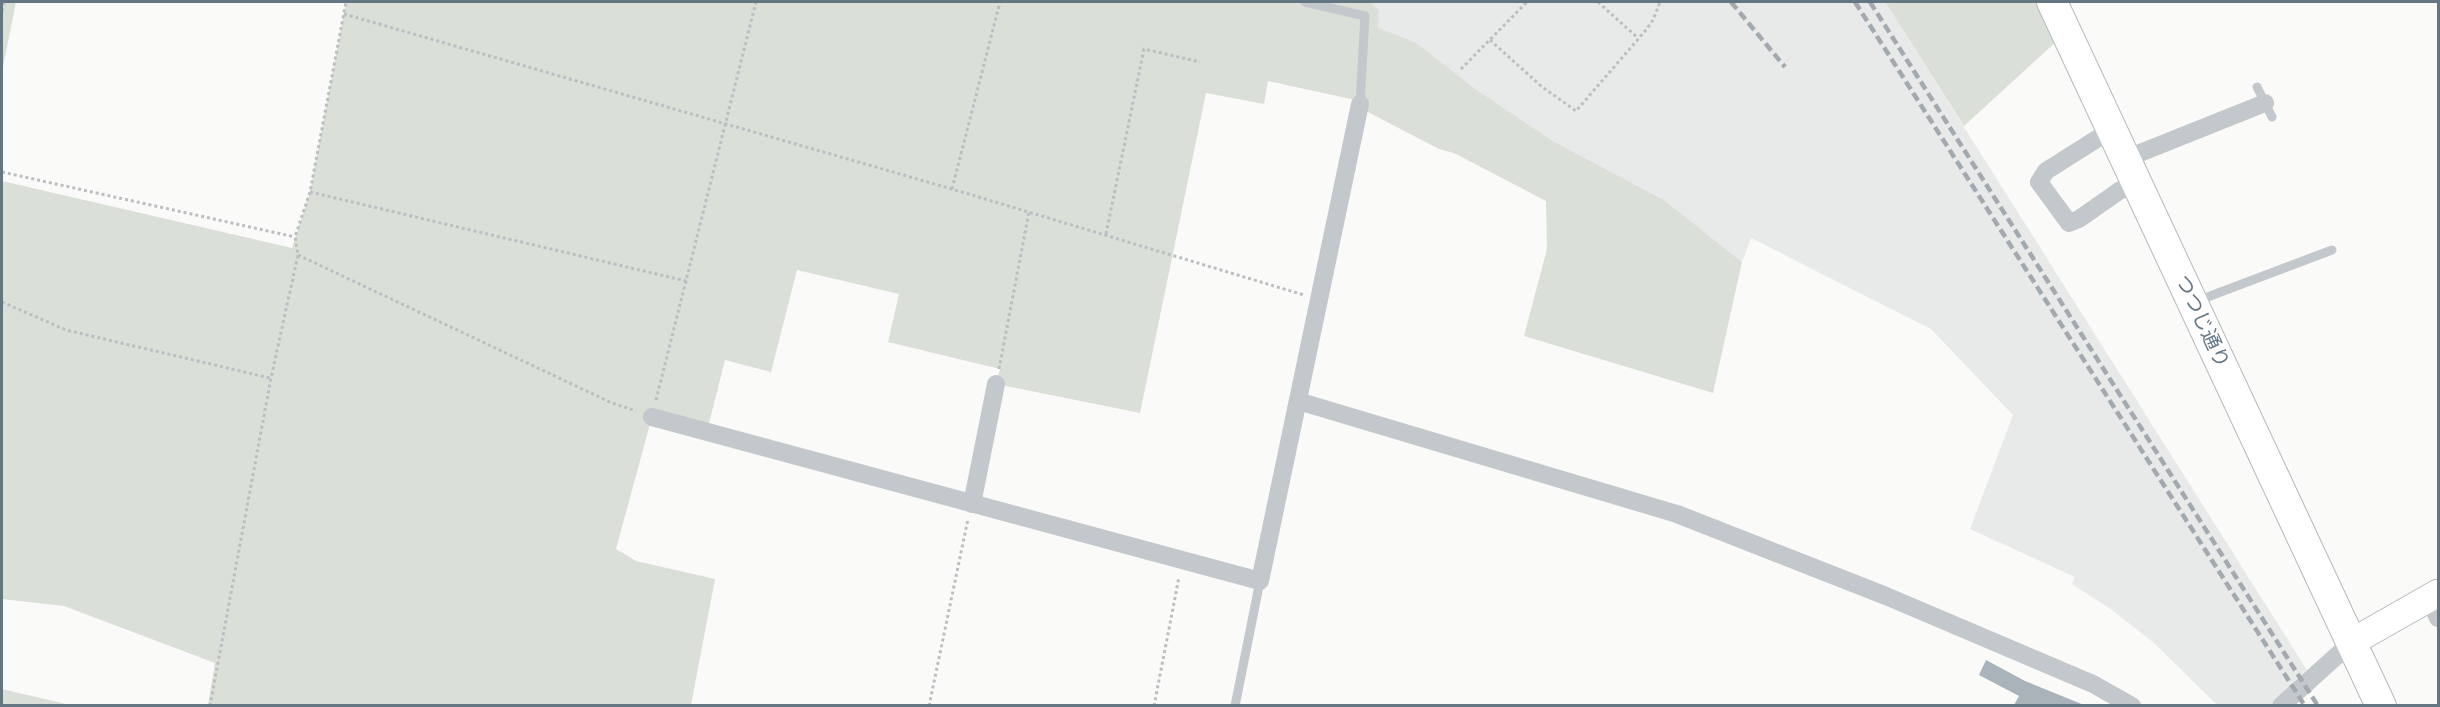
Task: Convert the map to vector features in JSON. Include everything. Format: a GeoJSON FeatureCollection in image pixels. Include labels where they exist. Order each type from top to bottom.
{"type":"FeatureCollection","features":[{"type":"Feature","properties":{"kind":"main road","name":"つつじ通り"},"geometry":{"type":"LineString","coordinates":[[2052,2],[2381,705]]}},
{"type":"Feature","properties":{"kind":"street"},"geometry":{"type":"LineString","coordinates":[[2111,130],[2046,171],[2039,182],[2069,223],[2079,219],[2119,191],[2130,171],[2265,102]]}},
{"type":"Feature","properties":{"kind":"street"},"geometry":{"type":"LineString","coordinates":[[652,417],[1260,581],[1360,104]]}},
{"type":"Feature","properties":{"kind":"street"},"geometry":{"type":"LineString","coordinates":[[972,504],[996,384]]}},
{"type":"Feature","properties":{"kind":"street"},"geometry":{"type":"LineString","coordinates":[[1298,401],[1677,514],[1897,601],[2093,684],[2132,705]]}},
{"type":"Feature","properties":{"kind":"street"},"geometry":{"type":"LineString","coordinates":[[2281,705],[2352,642],[2435,603]]}},
{"type":"Feature","properties":{"kind":"lane"},"geometry":{"type":"LineString","coordinates":[[1305,2],[1365,16],[1360,104]]}},
{"type":"Feature","properties":{"kind":"lane"},"geometry":{"type":"LineString","coordinates":[[2192,302],[2332,250]]}},
{"type":"Feature","properties":{"kind":"lane"},"geometry":{"type":"LineString","coordinates":[[1235,705],[1260,581]]}},
{"type":"Feature","properties":{"kind":"path"},"geometry":{"type":"LineString","coordinates":[[2,11],[4,2]]}},
{"type":"Feature","properties":{"kind":"path"},"geometry":{"type":"LineString","coordinates":[[210,705],[270,378],[298,255],[295,237],[310,192],[346,2]]}},
{"type":"Feature","properties":{"kind":"path"},"geometry":{"type":"LineString","coordinates":[[298,255],[612,403],[652,417],[756,2]]}},
{"type":"Feature","properties":{"kind":"path"},"geometry":{"type":"LineString","coordinates":[[952,189],[1000,2]]}},
{"type":"Feature","properties":{"kind":"path"},"geometry":{"type":"LineString","coordinates":[[1461,69],[1527,2]]}},
{"type":"Feature","properties":{"kind":"path"},"geometry":{"type":"LineString","coordinates":[[1598,2],[1638,38]]}},
{"type":"Feature","properties":{"kind":"path"},"geometry":{"type":"LineString","coordinates":[[1490,40],[1542,86],[1576,111],[1653,20],[1660,2]]}},
{"type":"Feature","properties":{"kind":"path"},"geometry":{"type":"LineString","coordinates":[[344,14],[1130,241],[1319,300]]}},
{"type":"Feature","properties":{"kind":"path"},"geometry":{"type":"LineString","coordinates":[[1106,234],[1144,49],[1200,62]]}},
{"type":"Feature","properties":{"kind":"path"},"geometry":{"type":"LineString","coordinates":[[2,172],[295,237]]}},
{"type":"Feature","properties":{"kind":"path"},"geometry":{"type":"LineString","coordinates":[[310,192],[686,281]]}},
{"type":"Feature","properties":{"kind":"path"},"geometry":{"type":"LineString","coordinates":[[996,384],[1029,212]]}},
{"type":"Feature","properties":{"kind":"path"},"geometry":{"type":"LineString","coordinates":[[2,302],[66,330],[270,378]]}},
{"type":"Feature","properties":{"kind":"path"},"geometry":{"type":"LineString","coordinates":[[929,705],[972,504]]}},
{"type":"Feature","properties":{"kind":"path"},"geometry":{"type":"LineString","coordinates":[[1154,705],[1183,560]]}},
{"type":"Feature","properties":{"kind":"shaded area"},"geometry":{"type":"Polygon","coordinates":[[[2,2],[16,2],[2,72],[2,2]]]}},
{"type":"Feature","properties":{"kind":"shaded area"},"geometry":{"type":"Polygon","coordinates":[[[346,2],[1371,2],[1379,10],[1378,28],[1415,42],[1477,90],[1553,141],[1664,200],[1742,262],[1713,393],[1524,336],[1547,249],[1546,201],[1364,110],[1365,102],[1268,81],[1264,104],[1206,93],[1140,413],[996,384],[1000,369],[888,342],[899,294],[797,270],[771,372],[725,360],[708,427],[653,413],[616,549],[636,561],[715,579],[691,705],[208,705],[215,663],[64,606],[2,599],[2,181],[292,248],[310,192],[346,2]]]}},
{"type":"Feature","properties":{"kind":"shaded area"},"geometry":{"type":"Polygon","coordinates":[[[1371,2],[1885,2],[2307,670],[2270,705],[2217,705],[2154,643],[2112,610],[2072,584],[2075,577],[1970,529],[2013,415],[1931,329],[1751,238],[1742,262],[1664,200],[1553,141],[1477,90],[1415,42],[1377,28],[1379,10],[1371,2]]]}},
{"type":"Feature","properties":{"kind":"shaded area"},"geometry":{"type":"Polygon","coordinates":[[[1885,2],[2041,2],[2059,39],[1964,126],[1885,2]]]}},
{"type":"Feature","properties":{"kind":"shaded area"},"geometry":{"type":"Polygon","coordinates":[[[2,689],[70,705],[2,705],[2,689]]]}},
{"type":"Feature","properties":{"kind":"building"},"geometry":{"type":"Polygon","coordinates":[[[1986,660],[2025,681],[2084,705],[2014,705],[2019,696],[1979,675],[1986,660]]]}},
{"type":"Feature","properties":{"kind":"railway"},"geometry":{"type":"LineString","coordinates":[[1731,2],[1785,67]]}},
{"type":"Feature","properties":{"kind":"railway"},"geometry":{"type":"LineString","coordinates":[[1855,2],[2305,706]]}},
{"type":"Feature","properties":{"kind":"railway"},"geometry":{"type":"LineString","coordinates":[[1870,2],[2318,706]]}}]}
